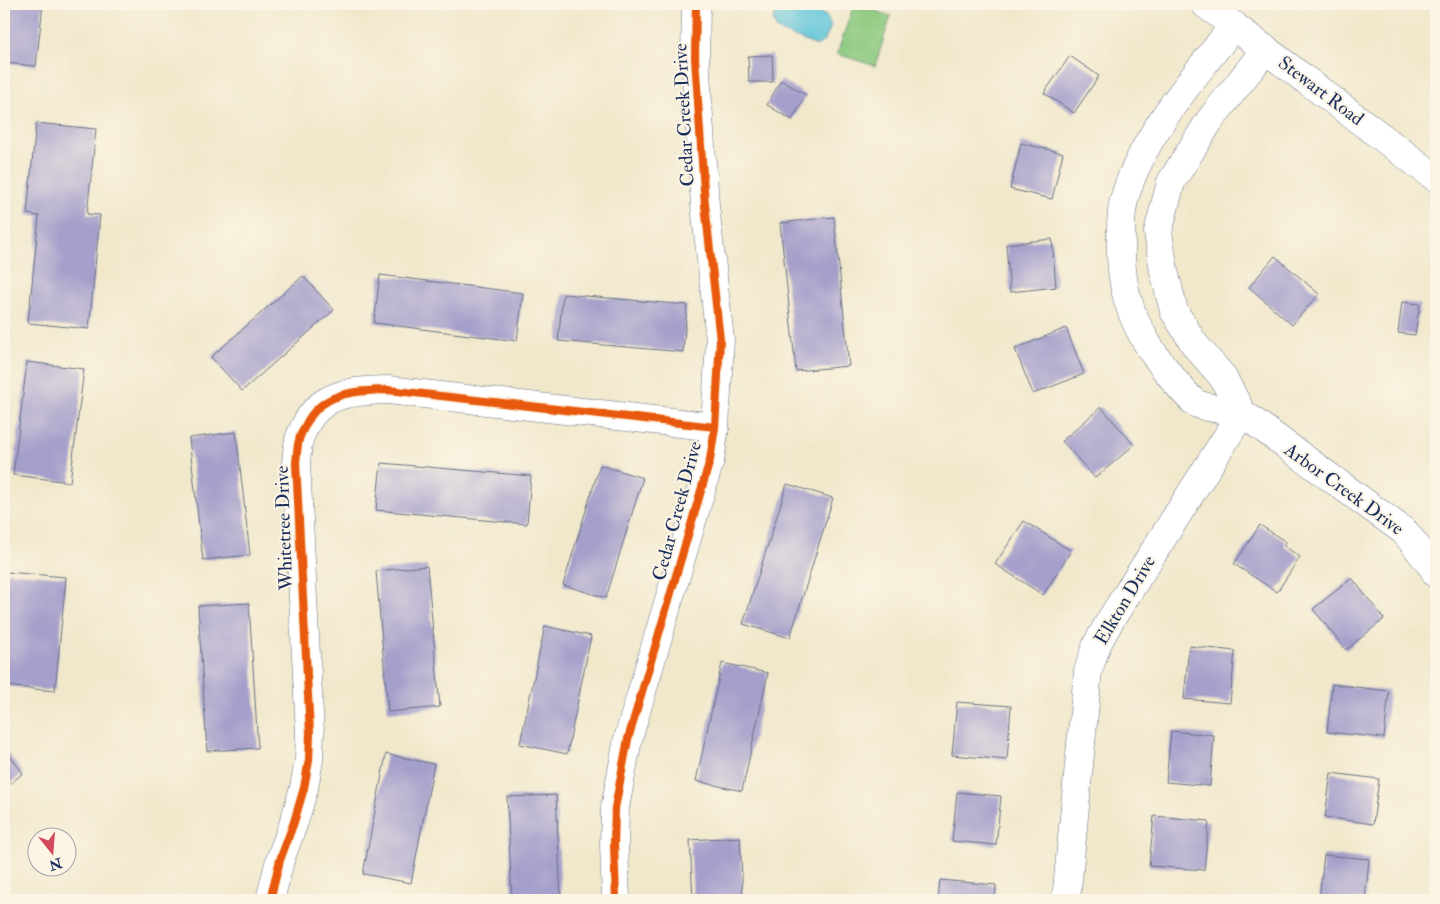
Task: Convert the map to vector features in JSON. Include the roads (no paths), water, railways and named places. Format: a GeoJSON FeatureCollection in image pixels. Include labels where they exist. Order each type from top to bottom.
{"type":"FeatureCollection","features":[{"type":"Feature","properties":{"kind":"street","name":"Cedar Creek Drive"},"geometry":{"type":"LineString","coordinates":[[616,900],[615,808],[628,739],[710,460],[716,427],[720,340],[705,205],[695,58],[696,4]]}},
{"type":"Feature","properties":{"kind":"street","name":"Stewart Road"},"geometry":{"type":"LineString","coordinates":[[1205,4],[1436,178]]}},
{"type":"Feature","properties":{"kind":"street","name":"Arbor Creek Drive"},"geometry":{"type":"LineString","coordinates":[[1234,25],[1158,126],[1137,165],[1125,195],[1120,225],[1124,289],[1136,325],[1154,356],[1195,404],[1242,413],[1405,532],[1436,574]]}},
{"type":"Feature","properties":{"kind":"street","name":"Arbor Creek Drive"},"geometry":{"type":"LineString","coordinates":[[1242,413],[1222,376],[1195,345],[1174,311],[1164,271],[1158,232],[1171,182],[1210,120],[1266,50]]}},
{"type":"Feature","properties":{"kind":"street"},"geometry":{"type":"LineString","coordinates":[[1120,225],[1158,232]]}},
{"type":"Feature","properties":{"kind":"street","name":"Whitetree Drive"},"geometry":{"type":"LineString","coordinates":[[270,900],[280,860],[304,788],[309,760],[310,733],[296,463],[299,438],[308,419],[320,405],[338,395],[359,390],[388,390],[716,427]]}},
{"type":"Feature","properties":{"kind":"street","name":"Elkton Drive"},"geometry":{"type":"LineString","coordinates":[[1066,900],[1088,670],[1097,644],[1110,619],[1242,413]]}},
{"type":"Feature","properties":{"kind":"water"},"geometry":{"type":"Polygon","coordinates":[[[778,4],[810,4],[813,11],[827,16],[831,26],[825,40],[817,46],[777,30],[773,20],[778,4]]]}}]}
